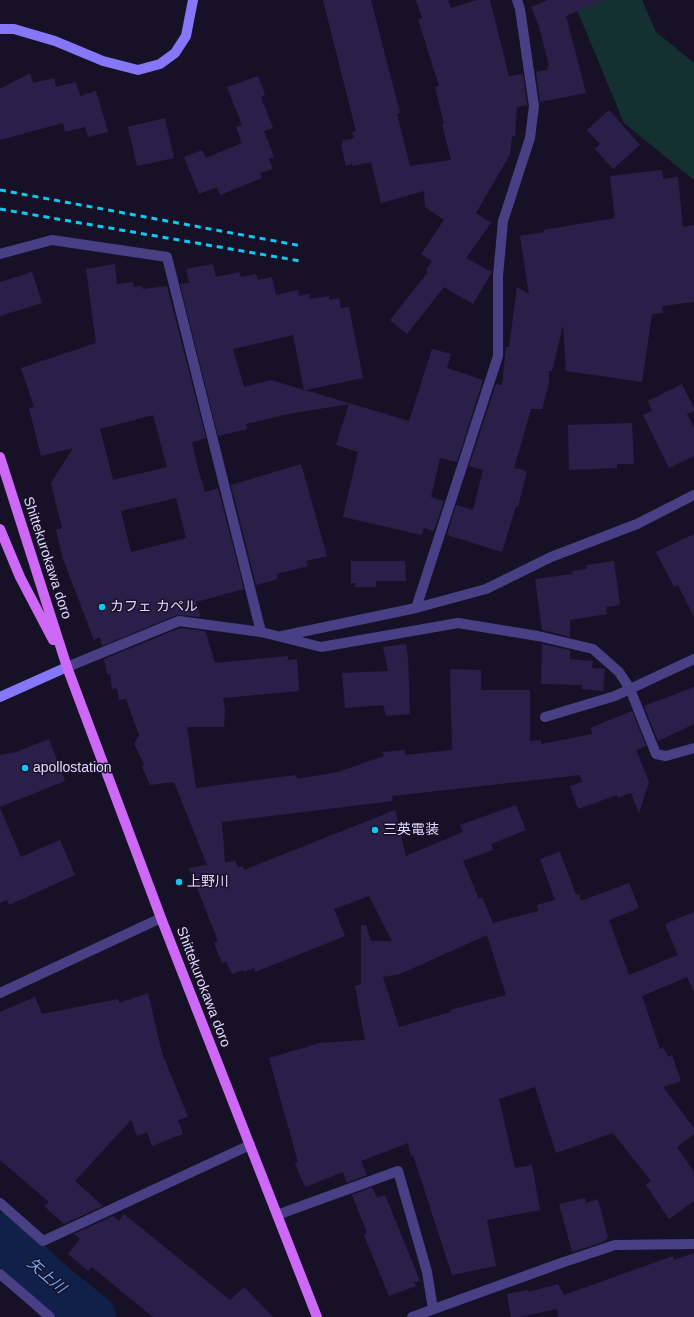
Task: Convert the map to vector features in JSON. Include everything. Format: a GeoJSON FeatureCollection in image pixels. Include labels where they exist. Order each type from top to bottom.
{"type":"FeatureCollection","features":[{"type":"Feature","properties":{"kind":"main road","name":"Shittekurokawa doro"},"geometry":{"type":"LineString","coordinates":[[0,457],[66,667],[161,918],[317,1317]]}},
{"type":"Feature","properties":{"kind":"main road","name":"Shittekurokawa doro"},"geometry":{"type":"LineString","coordinates":[[0,529],[20,577],[66,667]]}},
{"type":"Feature","properties":{"kind":"street"},"geometry":{"type":"LineString","coordinates":[[0,29],[14,29],[55,41],[103,61],[138,70],[160,64],[176,53],[186,36],[193,0]]}},
{"type":"Feature","properties":{"kind":"street"},"geometry":{"type":"LineString","coordinates":[[416,608],[498,356],[498,276],[503,221],[530,138],[534,106],[520,9],[517,0]]}},
{"type":"Feature","properties":{"kind":"street"},"geometry":{"type":"LineString","coordinates":[[0,254],[52,240],[167,257],[260,632]]}},
{"type":"Feature","properties":{"kind":"street"},"geometry":{"type":"LineString","coordinates":[[277,637],[416,608],[486,588],[551,557],[637,524],[694,495]]}},
{"type":"Feature","properties":{"kind":"street"},"geometry":{"type":"LineString","coordinates":[[0,696],[66,667],[179,621],[260,632],[321,647],[458,623],[538,636],[593,649],[619,672],[630,689],[656,754],[666,756],[694,748]]}},
{"type":"Feature","properties":{"kind":"street"},"geometry":{"type":"LineString","coordinates":[[545,717],[615,696],[694,659]]}},
{"type":"Feature","properties":{"kind":"street"},"geometry":{"type":"LineString","coordinates":[[0,993],[161,918]]}},
{"type":"Feature","properties":{"kind":"street"},"geometry":{"type":"LineString","coordinates":[[0,1203],[43,1241],[250,1145]]}},
{"type":"Feature","properties":{"kind":"street"},"geometry":{"type":"LineString","coordinates":[[277,1215],[398,1171],[428,1272],[433,1309]]}},
{"type":"Feature","properties":{"kind":"street"},"geometry":{"type":"LineString","coordinates":[[412,1317],[615,1245],[694,1244]]}},
{"type":"Feature","properties":{"kind":"street"},"geometry":{"type":"LineString","coordinates":[[0,1274],[50,1317]]}},
{"type":"Feature","properties":{"kind":"green space"},"geometry":{"type":"Polygon","coordinates":[[[573,0],[642,0],[656,32],[694,63],[694,180],[624,123],[573,0]]]}},
{"type":"Feature","properties":{"kind":"building"},"geometry":{"type":"Polygon","coordinates":[[[323,0],[371,0],[400,113],[397,114],[410,166],[451,160],[435,87],[439,86],[418,19],[422,18],[416,0],[448,0],[451,8],[477,0],[490,0],[509,76],[523,74],[527,105],[517,107],[515,136],[512,136],[510,154],[476,213],[491,223],[466,258],[492,272],[473,304],[444,287],[407,334],[390,320],[428,272],[426,270],[432,261],[421,254],[444,220],[425,207],[424,191],[381,203],[371,162],[346,166],[341,145],[343,144],[342,141],[354,138],[352,132],[356,131],[323,0]]]}},
{"type":"Feature","properties":{"kind":"building"},"geometry":{"type":"Polygon","coordinates":[[[548,0],[602,1],[566,16],[586,93],[540,102],[536,72],[548,70],[547,66],[549,66],[539,26],[531,7],[548,0]]]}},
{"type":"Feature","properties":{"kind":"building"},"geometry":{"type":"Polygon","coordinates":[[[30,73],[33,83],[54,78],[56,87],[76,82],[80,96],[96,91],[108,132],[88,137],[85,127],[65,132],[63,123],[0,140],[0,89],[30,73]]]}},
{"type":"Feature","properties":{"kind":"building"},"geometry":{"type":"Polygon","coordinates":[[[258,76],[265,95],[261,97],[273,128],[264,131],[274,157],[269,159],[273,169],[260,173],[262,178],[220,195],[217,187],[199,194],[184,157],[202,150],[206,158],[242,143],[236,127],[242,125],[227,87],[258,76]]]}},
{"type":"Feature","properties":{"kind":"building"},"geometry":{"type":"Polygon","coordinates":[[[609,110],[640,145],[613,169],[595,149],[600,144],[587,130],[609,110]]]}},
{"type":"Feature","properties":{"kind":"building"},"geometry":{"type":"Polygon","coordinates":[[[165,118],[174,158],[137,166],[128,127],[165,118]]]}},
{"type":"Feature","properties":{"kind":"building"},"geometry":{"type":"Polygon","coordinates":[[[662,170],[663,179],[678,177],[683,227],[694,225],[694,302],[662,306],[663,313],[652,314],[642,382],[566,371],[563,325],[552,371],[549,371],[549,383],[542,409],[531,409],[514,468],[527,471],[518,507],[516,506],[502,552],[447,535],[456,505],[473,510],[483,470],[469,466],[496,384],[502,385],[506,347],[509,347],[517,287],[529,294],[520,236],[544,232],[543,230],[615,218],[610,176],[662,170]]]}},
{"type":"Feature","properties":{"kind":"building"},"geometry":{"type":"Polygon","coordinates":[[[115,264],[117,284],[133,282],[134,287],[142,286],[143,289],[167,286],[206,438],[192,442],[197,465],[205,492],[218,488],[244,589],[196,602],[201,617],[177,615],[102,646],[100,637],[94,640],[63,559],[56,530],[62,528],[51,483],[73,448],[41,456],[29,408],[34,407],[21,368],[96,343],[86,269],[115,264]],[[153,415],[100,429],[113,480],[167,467],[153,415]],[[176,498],[121,511],[131,552],[186,538],[176,498]]]}},
{"type":"Feature","properties":{"kind":"building"},"geometry":{"type":"Polygon","coordinates":[[[213,264],[216,277],[239,272],[241,277],[256,274],[258,280],[272,277],[276,295],[298,290],[299,296],[309,294],[310,299],[329,296],[330,300],[339,298],[341,308],[349,307],[363,378],[305,390],[409,421],[432,349],[451,354],[447,368],[483,380],[457,462],[440,458],[431,497],[444,501],[434,531],[424,528],[422,535],[343,517],[358,452],[336,445],[349,404],[288,414],[246,424],[247,429],[218,436],[180,284],[189,283],[186,269],[213,264]],[[293,335],[233,349],[244,387],[271,380],[304,390],[293,335]]]}},
{"type":"Feature","properties":{"kind":"building"},"geometry":{"type":"Polygon","coordinates":[[[32,272],[42,303],[0,316],[0,282],[32,272]]]}},
{"type":"Feature","properties":{"kind":"building"},"geometry":{"type":"Polygon","coordinates":[[[682,384],[694,408],[694,411],[687,414],[694,428],[694,456],[669,468],[643,415],[652,411],[648,401],[682,384]]]}},
{"type":"Feature","properties":{"kind":"building"},"geometry":{"type":"Polygon","coordinates":[[[632,423],[634,464],[617,464],[617,468],[569,470],[568,425],[632,423]]]}},
{"type":"Feature","properties":{"kind":"building"},"geometry":{"type":"Polygon","coordinates":[[[301,464],[327,556],[306,561],[308,566],[277,574],[278,579],[256,585],[231,485],[301,464]]]}},
{"type":"Feature","properties":{"kind":"building"},"geometry":{"type":"Polygon","coordinates":[[[694,534],[694,617],[678,585],[674,587],[656,552],[694,534]]]}},
{"type":"Feature","properties":{"kind":"building"},"geometry":{"type":"Polygon","coordinates":[[[351,561],[405,561],[406,581],[376,581],[376,587],[355,587],[355,583],[351,583],[351,561]]]}},
{"type":"Feature","properties":{"kind":"building"},"geometry":{"type":"Polygon","coordinates":[[[614,561],[620,605],[606,607],[607,614],[570,620],[570,637],[542,630],[535,579],[573,574],[572,571],[587,569],[586,565],[614,561]]]}},
{"type":"Feature","properties":{"kind":"building"},"geometry":{"type":"Polygon","coordinates":[[[180,628],[205,631],[215,663],[288,656],[288,660],[297,659],[299,691],[223,698],[225,709],[224,727],[187,727],[196,788],[296,775],[297,779],[338,772],[384,756],[383,752],[405,750],[405,755],[452,750],[450,669],[481,670],[481,690],[530,690],[530,741],[541,740],[541,744],[593,734],[590,728],[632,711],[646,746],[636,750],[649,782],[639,813],[631,793],[618,798],[617,795],[578,809],[570,786],[582,782],[580,775],[392,796],[393,801],[222,822],[225,862],[235,861],[238,867],[243,866],[244,870],[395,810],[406,856],[463,832],[460,825],[516,805],[526,830],[491,844],[493,850],[463,861],[479,899],[482,897],[493,923],[538,911],[537,905],[555,900],[540,859],[560,852],[576,895],[579,894],[581,901],[629,883],[639,908],[609,920],[629,975],[678,955],[665,924],[694,912],[694,992],[687,977],[642,996],[660,1049],[664,1048],[668,1057],[672,1055],[681,1081],[663,1087],[694,1128],[694,1134],[677,1147],[694,1172],[694,1201],[669,1219],[646,1185],[651,1181],[613,1133],[556,1153],[535,1087],[499,1099],[515,1168],[532,1165],[540,1210],[487,1220],[496,1266],[452,1275],[413,1155],[411,1156],[408,1143],[361,1161],[367,1175],[347,1183],[343,1172],[305,1187],[295,1164],[298,1162],[269,1058],[320,1043],[365,1040],[355,986],[361,984],[361,925],[366,925],[371,941],[392,941],[369,896],[334,909],[345,936],[255,972],[254,968],[244,972],[243,970],[232,974],[226,961],[222,963],[214,943],[218,941],[189,868],[207,865],[174,782],[150,785],[142,767],[144,764],[134,744],[139,735],[126,699],[119,700],[117,688],[112,689],[110,674],[107,674],[104,659],[180,628]],[[487,935],[400,974],[383,977],[399,1027],[451,1012],[450,1010],[506,995],[487,935]]]}},
{"type":"Feature","properties":{"kind":"building"},"geometry":{"type":"Polygon","coordinates":[[[406,644],[410,714],[386,716],[383,705],[345,708],[342,673],[388,671],[383,647],[406,644]]]}},
{"type":"Feature","properties":{"kind":"building"},"geometry":{"type":"Polygon","coordinates":[[[542,644],[570,650],[570,659],[593,661],[592,668],[605,669],[603,691],[582,689],[582,685],[541,684],[542,644]]]}},
{"type":"Feature","properties":{"kind":"building"},"geometry":{"type":"Polygon","coordinates":[[[694,687],[694,724],[658,741],[644,706],[694,687]]]}},
{"type":"Feature","properties":{"kind":"building"},"geometry":{"type":"Polygon","coordinates":[[[49,739],[65,781],[0,807],[0,755],[16,752],[49,739]]]}},
{"type":"Feature","properties":{"kind":"building"},"geometry":{"type":"Polygon","coordinates":[[[0,808],[21,857],[60,840],[75,875],[9,905],[7,900],[0,903],[0,808]]]}},
{"type":"Feature","properties":{"kind":"building"},"geometry":{"type":"Polygon","coordinates":[[[148,993],[162,1053],[188,1117],[178,1120],[183,1134],[152,1146],[147,1132],[137,1136],[131,1120],[75,1181],[103,1206],[64,1224],[44,1206],[49,1202],[0,1160],[0,1012],[35,997],[42,1014],[118,999],[119,1003],[148,993]]]}},
{"type":"Feature","properties":{"kind":"building"},"geometry":{"type":"Polygon","coordinates":[[[372,1187],[377,1198],[385,1195],[420,1281],[414,1282],[416,1286],[389,1296],[364,1235],[367,1233],[352,1195],[372,1187]]]}},
{"type":"Feature","properties":{"kind":"building"},"geometry":{"type":"Polygon","coordinates":[[[585,1198],[586,1203],[598,1199],[608,1238],[601,1243],[572,1252],[559,1204],[585,1198]]]}},
{"type":"Feature","properties":{"kind":"building"},"geometry":{"type":"Polygon","coordinates":[[[124,1214],[230,1300],[244,1287],[273,1317],[153,1317],[92,1267],[88,1271],[68,1254],[80,1239],[74,1234],[113,1216],[119,1221],[124,1214]]]}},
{"type":"Feature","properties":{"kind":"building"},"geometry":{"type":"Polygon","coordinates":[[[694,1253],[694,1317],[558,1317],[557,1309],[520,1317],[511,1317],[507,1294],[528,1290],[528,1292],[558,1284],[564,1295],[673,1256],[674,1260],[694,1253]]]}},
{"type":"Feature","properties":{"kind":"waterway","name":"矢上川"},"geometry":{"type":"LineString","coordinates":[[0,1236],[52,1284],[93,1317]]}},
{"type":"Feature","properties":{"kind":"railway"},"geometry":{"type":"LineString","coordinates":[[0,190],[302,246]]}},
{"type":"Feature","properties":{"kind":"railway"},"geometry":{"type":"LineString","coordinates":[[0,209],[300,261]]}},
{"type":"Feature","properties":{"kind":"place","name":"カフェ カペル"},"geometry":{"type":"Point","coordinates":[102,607]}},
{"type":"Feature","properties":{"kind":"place","name":"apollostation"},"geometry":{"type":"Point","coordinates":[25,768]}},
{"type":"Feature","properties":{"kind":"place","name":"三英電装"},"geometry":{"type":"Point","coordinates":[375,830]}},
{"type":"Feature","properties":{"kind":"place","name":"上野川"},"geometry":{"type":"Point","coordinates":[179,882]}}]}
